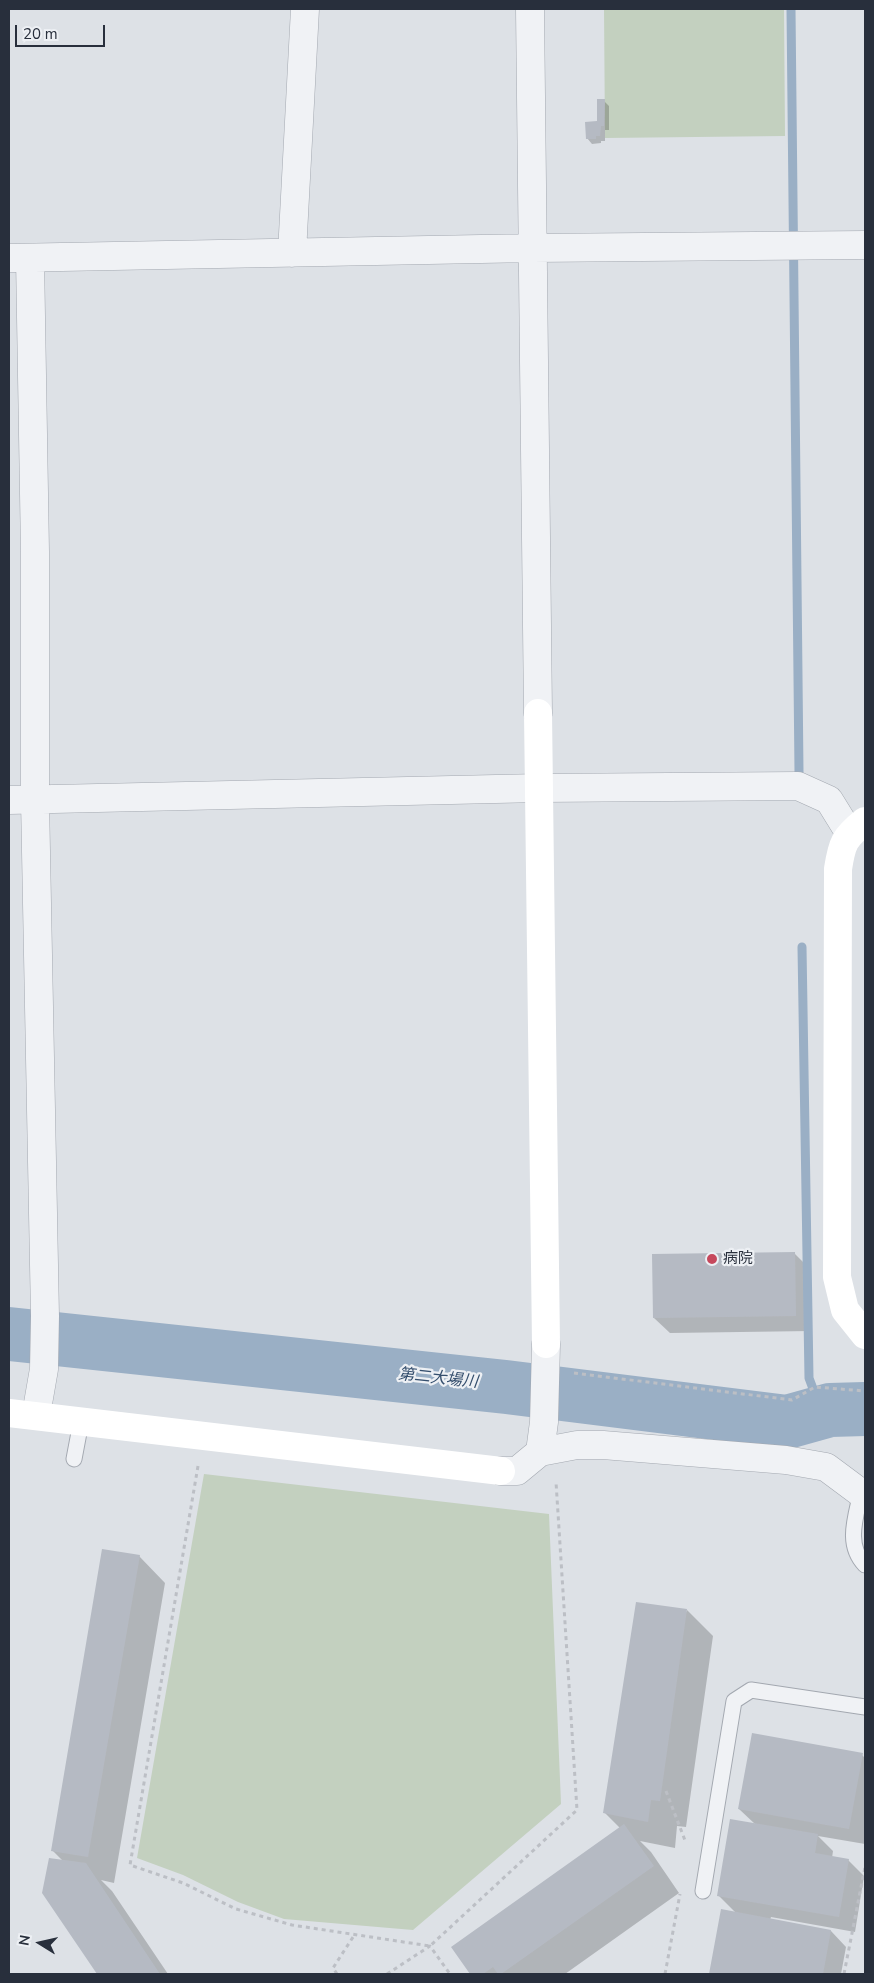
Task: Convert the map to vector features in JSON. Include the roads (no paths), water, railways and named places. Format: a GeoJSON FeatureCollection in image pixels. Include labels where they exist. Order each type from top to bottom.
{"type":"FeatureCollection","features":[{"type":"Feature","properties":{"kind":"street"},"geometry":{"type":"LineString","coordinates":[[292,253],[305,9]]}},
{"type":"Feature","properties":{"kind":"street"},"geometry":{"type":"LineString","coordinates":[[530,9],[546,1357],[544,1422],[540,1452]]}},
{"type":"Feature","properties":{"kind":"street"},"geometry":{"type":"LineString","coordinates":[[36,1415],[44,1369],[45,1316],[22,800],[36,552],[20,258],[533,248],[865,245]]}},
{"type":"Feature","properties":{"kind":"street"},"geometry":{"type":"LineString","coordinates":[[22,800],[540,788],[798,786],[829,800],[858,827],[842,848],[838,869],[837,1277],[845,1310],[865,1335]]}},
{"type":"Feature","properties":{"kind":"street"},"geometry":{"type":"LineString","coordinates":[[9,1412],[501,1471],[517,1471],[540,1452],[577,1445],[786,1460],[826,1466],[863,1494]]}},
{"type":"Feature","properties":{"kind":"lane"},"geometry":{"type":"LineString","coordinates":[[74,1459],[82,1422]]}},
{"type":"Feature","properties":{"kind":"lane"},"geometry":{"type":"LineString","coordinates":[[863,1494],[852,1538],[858,1558],[865,1565]]}},
{"type":"Feature","properties":{"kind":"lane"},"geometry":{"type":"LineString","coordinates":[[703,1891],[734,1701],[751,1690],[865,1708]]}},
{"type":"Feature","properties":{"kind":"waterway"},"geometry":{"type":"LineString","coordinates":[[791,9],[799,772]]}},
{"type":"Feature","properties":{"kind":"waterway"},"geometry":{"type":"LineString","coordinates":[[802,947],[809,1378],[822,1413]]}},
{"type":"Feature","properties":{"kind":"waterway","name":"第二大場川"},"geometry":{"type":"LineString","coordinates":[[9,1334],[506,1387],[787,1422],[830,1410],[865,1409]]}},
{"type":"Feature","properties":{"kind":"place","name":"病院"},"geometry":{"type":"Point","coordinates":[712,1259]}}]}
